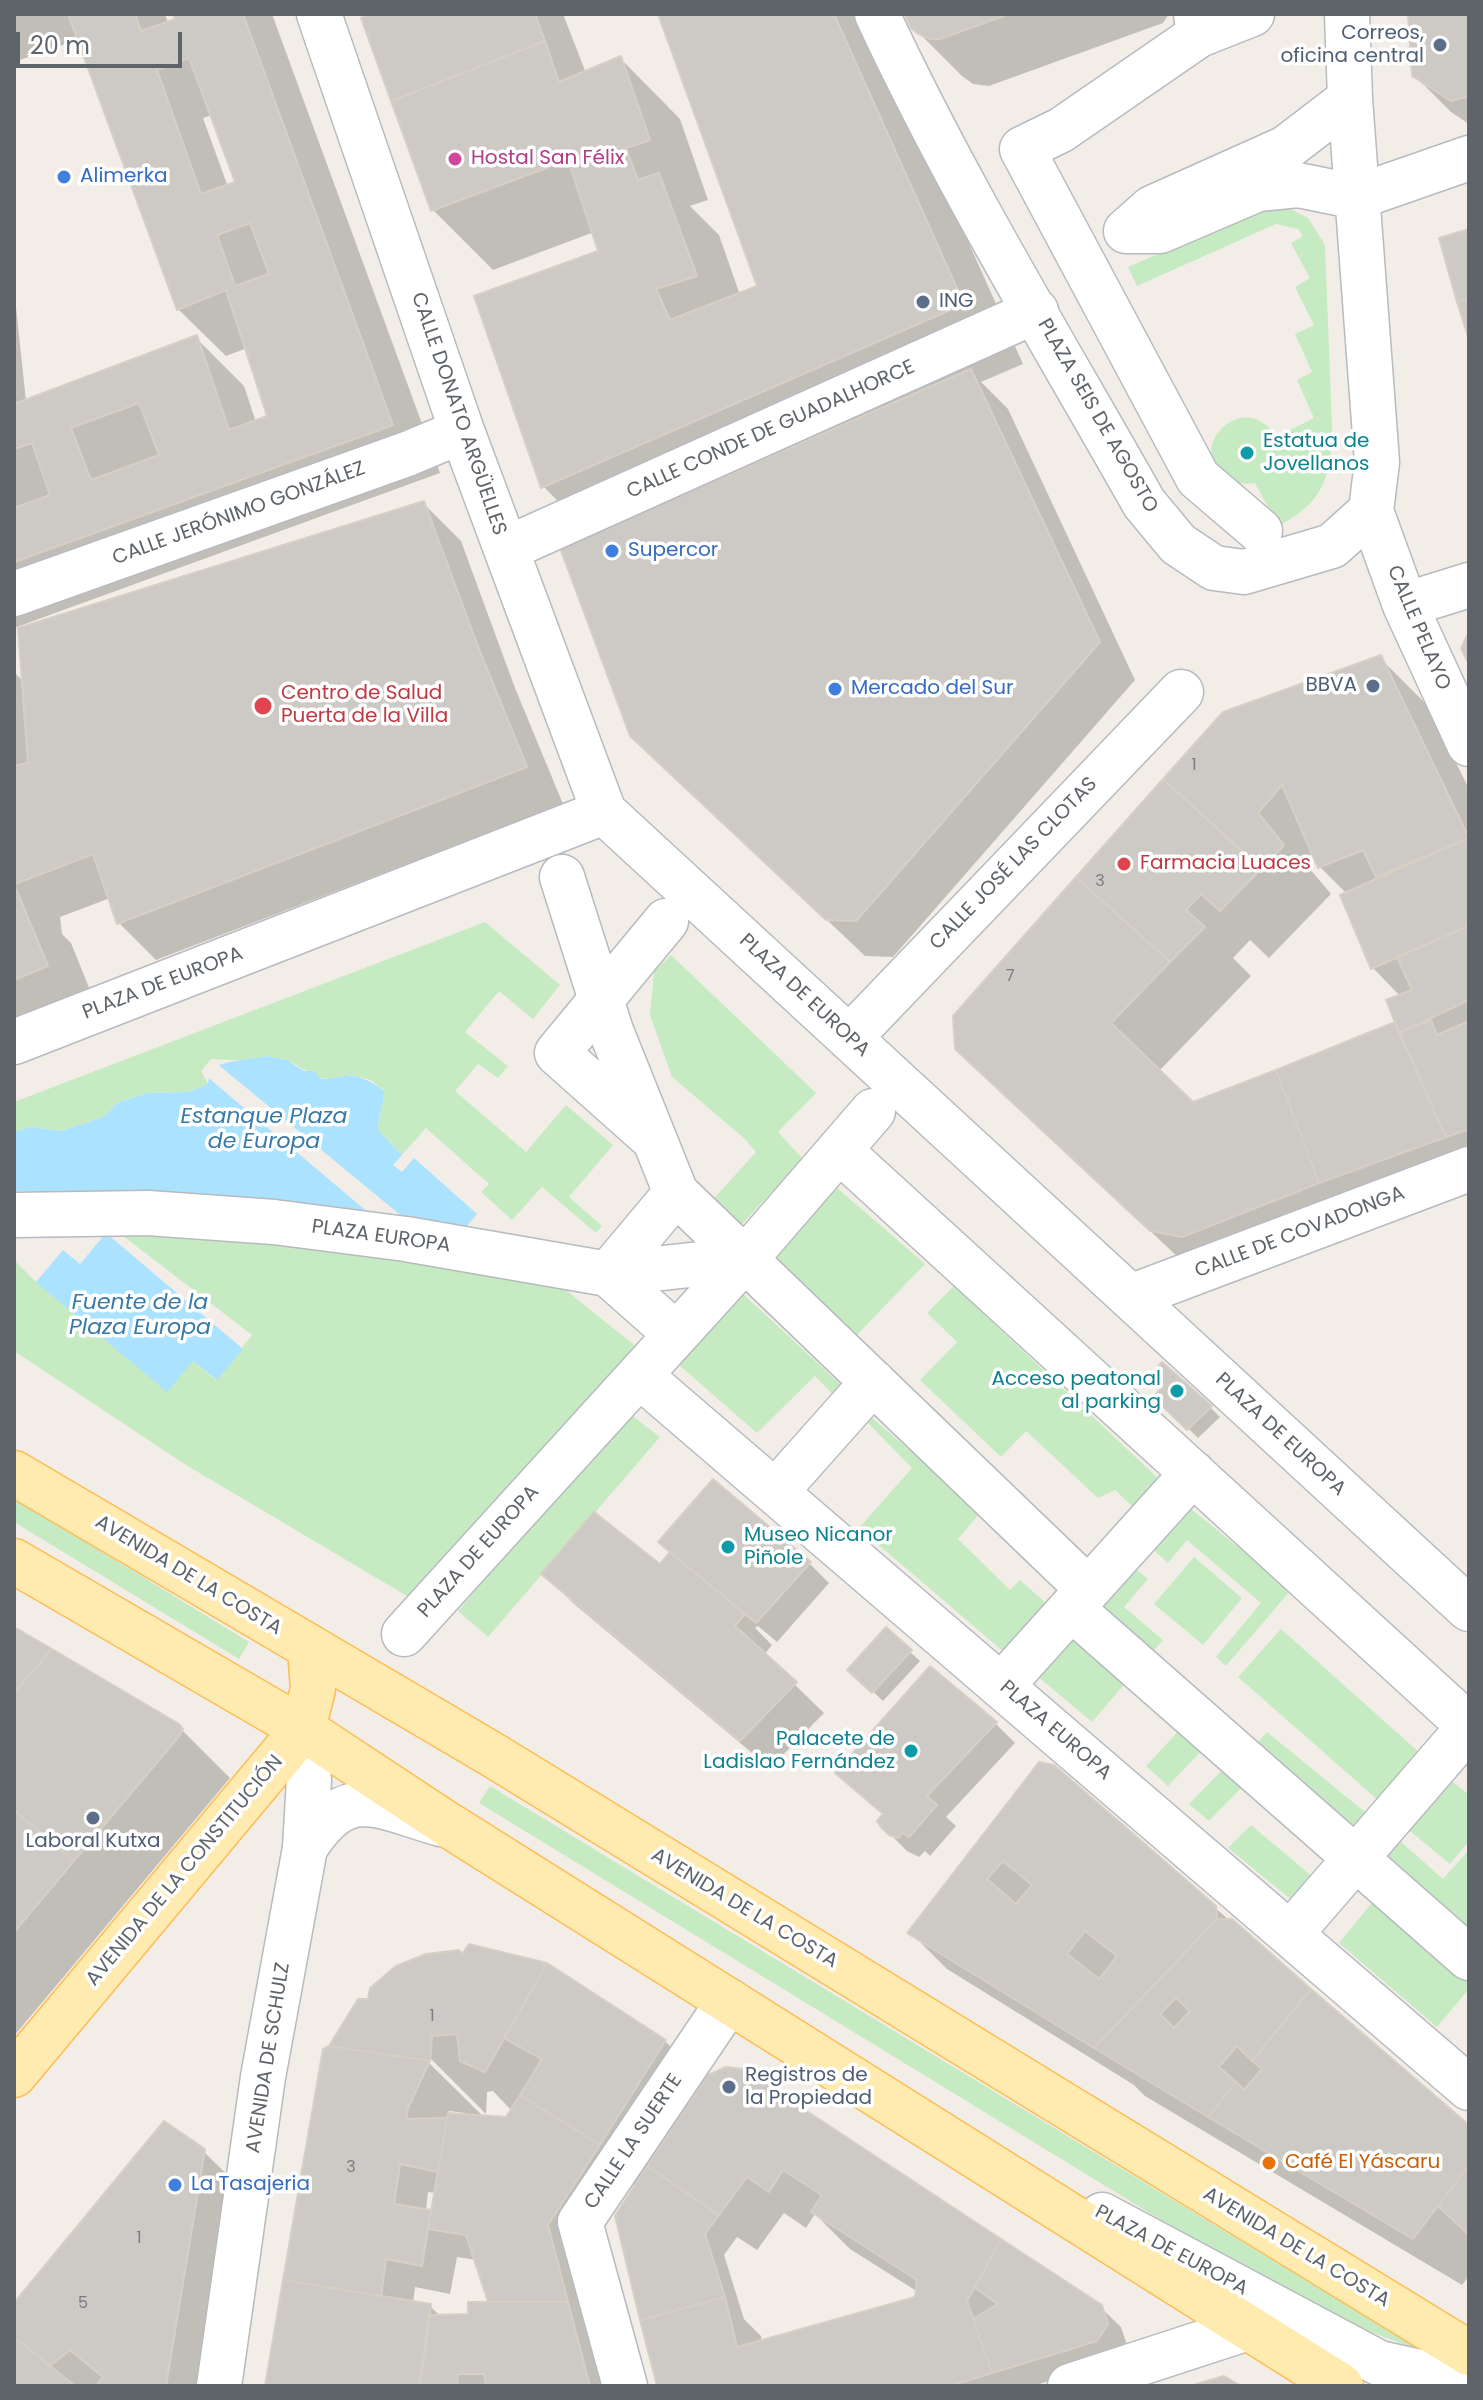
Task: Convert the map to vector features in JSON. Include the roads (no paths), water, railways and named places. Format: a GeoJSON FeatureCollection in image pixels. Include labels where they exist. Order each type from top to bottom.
{"type":"FeatureCollection","features":[{"type":"Feature","properties":{"kind":"main road","name":"AVENIDA DE LA COSTA"},"geometry":{"type":"LineString","coordinates":[[14,1473],[493,1755],[1469,2353]]}},
{"type":"Feature","properties":{"kind":"main road"},"geometry":{"type":"LineString","coordinates":[[14,1561],[303,1729],[450,1826],[1341,2386]]}},
{"type":"Feature","properties":{"kind":"main road","name":"AVENIDA DE LA CONSTITUCIÓN"},"geometry":{"type":"LineString","coordinates":[[14,2075],[303,1729],[313,1689],[310,1648]]}},
{"type":"Feature","properties":{"kind":"street","name":"CALLE DONATO ARGÜELLES"},"geometry":{"type":"LineString","coordinates":[[319,14],[462,431],[604,812]]}},
{"type":"Feature","properties":{"kind":"street","name":"PLAZA SEIS DE AGOSTO"},"geometry":{"type":"LineString","coordinates":[[877,14],[917,72],[981,217],[1144,503],[1178,544],[1214,568],[1244,572],[1332,546],[1371,511]]}},
{"type":"Feature","properties":{"kind":"street"},"geometry":{"type":"LineString","coordinates":[[981,217],[1022,149],[1061,130],[1197,25],[1252,14]]}},
{"type":"Feature","properties":{"kind":"street"},"geometry":{"type":"LineString","coordinates":[[1347,14],[1350,99],[1377,462],[1371,511]]}},
{"type":"Feature","properties":{"kind":"street"},"geometry":{"type":"LineString","coordinates":[[1350,99],[1286,148],[1152,208],[1126,231],[1160,231],[1258,189],[1298,185],[1357,197],[1469,158]]}},
{"type":"Feature","properties":{"kind":"street"},"geometry":{"type":"LineString","coordinates":[[1022,149],[1198,478],[1260,531]]}},
{"type":"Feature","properties":{"kind":"street","name":"CALLE CONDE DE GUADALHORCE"},"geometry":{"type":"LineString","coordinates":[[506,549],[1036,311]]}},
{"type":"Feature","properties":{"kind":"street","name":"CALLE JERÓNIMO GONZÁLEZ"},"geometry":{"type":"LineString","coordinates":[[14,594],[407,454],[462,431]]}},
{"type":"Feature","properties":{"kind":"street","name":"CALLE PELAYO"},"geometry":{"type":"LineString","coordinates":[[1371,511],[1405,605],[1469,744]]}},
{"type":"Feature","properties":{"kind":"street"},"geometry":{"type":"LineString","coordinates":[[1405,605],[1469,585]]}},
{"type":"Feature","properties":{"kind":"street","name":"CALLE JOSÉ LAS CLOTAS"},"geometry":{"type":"LineString","coordinates":[[849,1038],[1181,692]]}},
{"type":"Feature","properties":{"kind":"street","name":"PLAZA DE EUROPA"},"geometry":{"type":"LineString","coordinates":[[14,1042],[604,812],[1469,1609]]}},
{"type":"Feature","properties":{"kind":"street"},"geometry":{"type":"LineString","coordinates":[[562,877],[611,1031],[676,1193],[676,1334]]}},
{"type":"Feature","properties":{"kind":"street"},"geometry":{"type":"LineString","coordinates":[[656,1142],[557,1053],[666,921]]}},
{"type":"Feature","properties":{"kind":"street","name":"PLAZA DE EUROPA"},"geometry":{"type":"LineString","coordinates":[[404,1634],[745,1259],[873,1111]]}},
{"type":"Feature","properties":{"kind":"street"},"geometry":{"type":"LineString","coordinates":[[839,1150],[1469,1726],[1291,1933]]}},
{"type":"Feature","properties":{"kind":"street","name":"CALLE DE COVADONGA"},"geometry":{"type":"LineString","coordinates":[[1130,1297],[1469,1169]]}},
{"type":"Feature","properties":{"kind":"street"},"geometry":{"type":"LineString","coordinates":[[676,1193],[873,1382],[1080,1599],[1356,1858],[1469,1958]]}},
{"type":"Feature","properties":{"kind":"street"},"geometry":{"type":"LineString","coordinates":[[676,1193],[608,1274],[676,1334]]}},
{"type":"Feature","properties":{"kind":"street","name":"PLAZA EUROPA"},"geometry":{"type":"LineString","coordinates":[[14,1215],[148,1213],[274,1222],[406,1239],[608,1274],[745,1259]]}},
{"type":"Feature","properties":{"kind":"street","name":"PLAZA EUROPA"},"geometry":{"type":"LineString","coordinates":[[640,1376],[1469,2088]]}},
{"type":"Feature","properties":{"kind":"street"},"geometry":{"type":"LineString","coordinates":[[776,1491],[873,1382]]}},
{"type":"Feature","properties":{"kind":"street"},"geometry":{"type":"LineString","coordinates":[[1002,1685],[1193,1473]]}},
{"type":"Feature","properties":{"kind":"street","name":"AVENIDA DE SCHULZ"},"geometry":{"type":"LineString","coordinates":[[219,2386],[263,2077],[305,1848],[309,1780],[303,1729]]}},
{"type":"Feature","properties":{"kind":"street"},"geometry":{"type":"LineString","coordinates":[[305,1848],[320,1825],[336,1810],[356,1803],[450,1826]]}},
{"type":"Feature","properties":{"kind":"street","name":"CALLE LA SUERTE"},"geometry":{"type":"LineString","coordinates":[[625,2386],[580,2222],[729,2001]]}},
{"type":"Feature","properties":{"kind":"street","name":"PLAZA DE EUROPA"},"geometry":{"type":"LineString","coordinates":[[881,2097],[1379,2363],[1469,2383]]}},
{"type":"Feature","properties":{"kind":"street"},"geometry":{"type":"LineString","coordinates":[[1070,2386],[1248,2328]]}},
{"type":"Feature","properties":{"kind":"water","name":"Estanque Plaza de Europa"},"geometry":{"type":"Polygon","coordinates":[[[267,1056],[287,1060],[304,1071],[315,1071],[319,1078],[356,1076],[384,1091],[378,1130],[402,1155],[393,1165],[402,1172],[414,1158],[477,1214],[466,1227],[105,1194],[14,1191],[14,1132],[31,1127],[61,1131],[104,1117],[117,1103],[147,1093],[189,1092],[208,1084],[210,1069],[217,1066],[267,1056]]]}},
{"type":"Feature","properties":{"kind":"water","name":"Fuente de la Plaza Europa"},"geometry":{"type":"Polygon","coordinates":[[[106,1233],[243,1349],[217,1380],[193,1361],[167,1392],[36,1282],[63,1250],[80,1264],[106,1233]]]}},
{"type":"Feature","properties":{"kind":"place","name":"Correos, oficina central"},"geometry":{"type":"Point","coordinates":[1440,45]}},
{"type":"Feature","properties":{"kind":"place","name":"Hostal San Félix"},"geometry":{"type":"Point","coordinates":[455,159]}},
{"type":"Feature","properties":{"kind":"place","name":"Alimerka"},"geometry":{"type":"Point","coordinates":[64,177]}},
{"type":"Feature","properties":{"kind":"place","name":"ING"},"geometry":{"type":"Point","coordinates":[923,302]}},
{"type":"Feature","properties":{"kind":"place","name":"Estatua de Jovellanos"},"geometry":{"type":"Point","coordinates":[1247,453]}},
{"type":"Feature","properties":{"kind":"place","name":"Supercor"},"geometry":{"type":"Point","coordinates":[612,551]}},
{"type":"Feature","properties":{"kind":"place","name":"BBVA"},"geometry":{"type":"Point","coordinates":[1373,686]}},
{"type":"Feature","properties":{"kind":"place","name":"Mercado del Sur"},"geometry":{"type":"Point","coordinates":[835,689]}},
{"type":"Feature","properties":{"kind":"place","name":"Centro de Salud Puerta de la Villa"},"geometry":{"type":"Point","coordinates":[263,706]}},
{"type":"Feature","properties":{"kind":"place","name":"Farmacia Luaces"},"geometry":{"type":"Point","coordinates":[1124,864]}},
{"type":"Feature","properties":{"kind":"place","name":"Acceso peatonal al parking"},"geometry":{"type":"Point","coordinates":[1177,1391]}},
{"type":"Feature","properties":{"kind":"place","name":"Museo Nicanor Piñole"},"geometry":{"type":"Point","coordinates":[728,1547]}},
{"type":"Feature","properties":{"kind":"place","name":"Palacete de Ladislao Fernández"},"geometry":{"type":"Point","coordinates":[911,1751]}},
{"type":"Feature","properties":{"kind":"place","name":"Laboral Kutxa"},"geometry":{"type":"Point","coordinates":[93,1818]}},
{"type":"Feature","properties":{"kind":"place","name":"Registros de la Propiedad"},"geometry":{"type":"Point","coordinates":[729,2087]}},
{"type":"Feature","properties":{"kind":"place","name":"Café El Yáscaru"},"geometry":{"type":"Point","coordinates":[1269,2163]}},
{"type":"Feature","properties":{"kind":"place","name":"La Tasajeria"},"geometry":{"type":"Point","coordinates":[175,2185]}}]}
